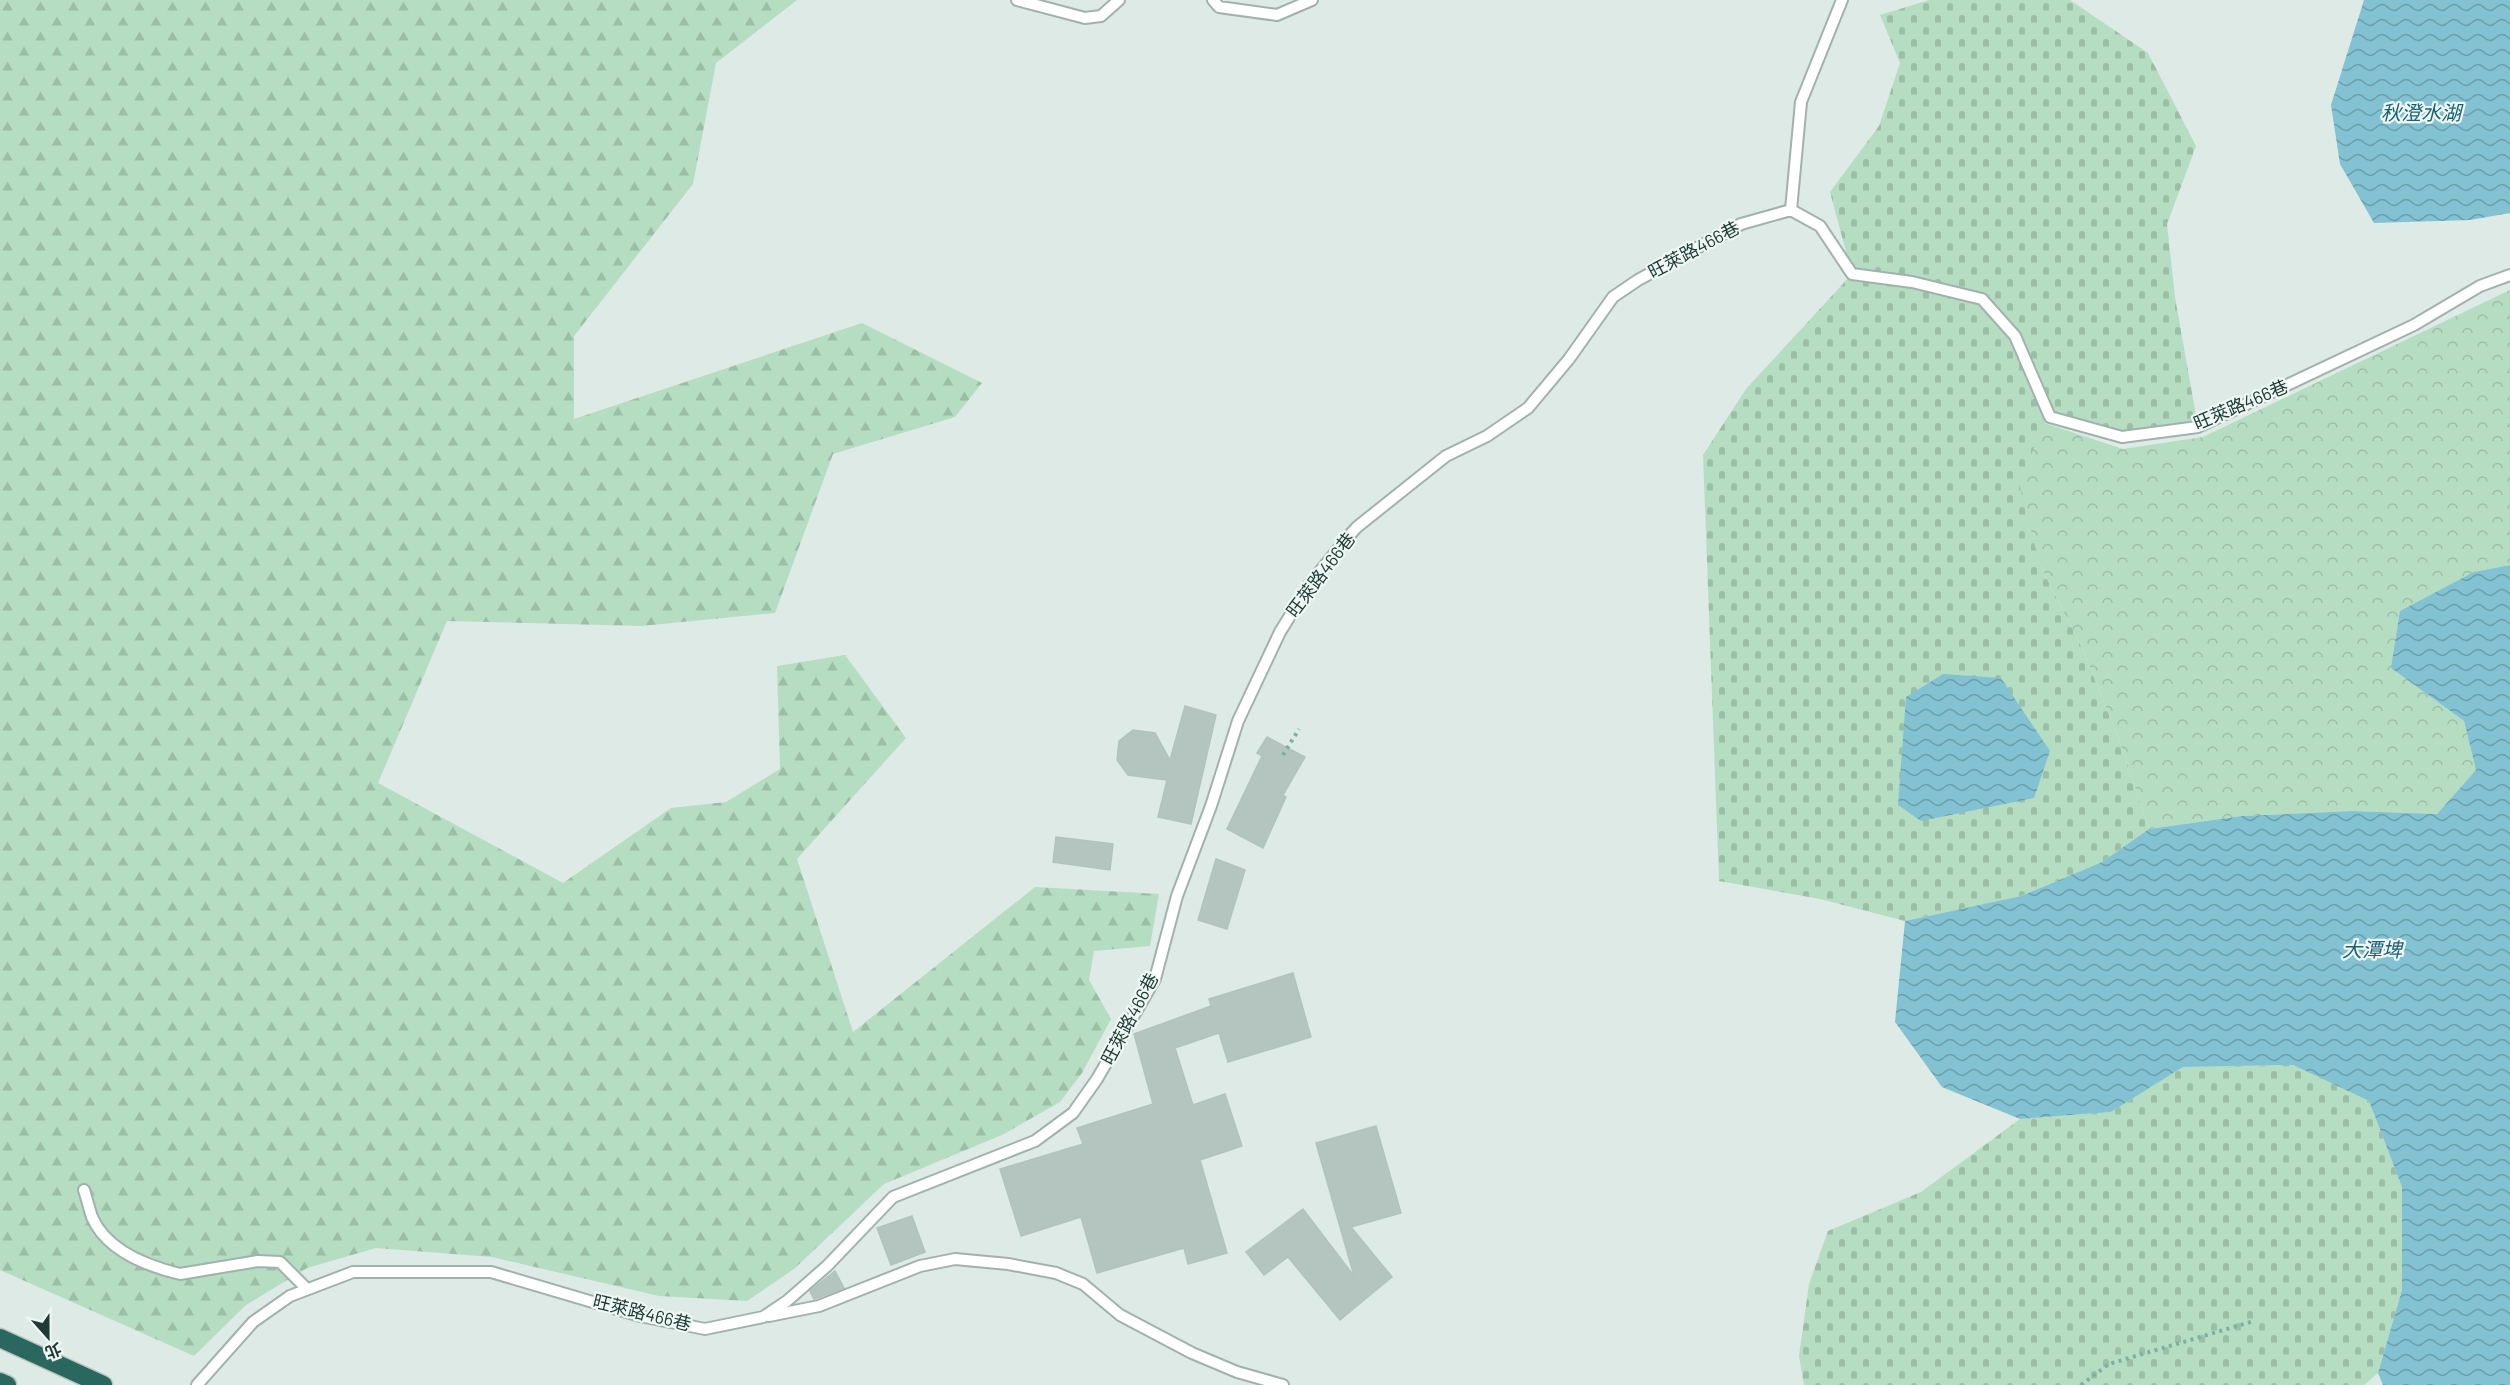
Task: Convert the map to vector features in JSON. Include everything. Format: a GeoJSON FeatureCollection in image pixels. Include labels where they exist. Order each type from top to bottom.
{"type":"FeatureCollection","features":[{"type":"Feature","properties":{"kind":"highway"},"geometry":{"type":"LineString","coordinates":[[0,1338],[103,1385]]}},
{"type":"Feature","properties":{"kind":"highway"},"geometry":{"type":"LineString","coordinates":[[0,1382],[7,1385]]}},
{"type":"Feature","properties":{"kind":"lane"},"geometry":{"type":"LineString","coordinates":[[1017,0],[1085,18],[1101,16],[1119,0]]}},
{"type":"Feature","properties":{"kind":"lane"},"geometry":{"type":"LineString","coordinates":[[1213,0],[1219,7],[1277,15],[1312,0]]}},
{"type":"Feature","properties":{"kind":"lane"},"geometry":{"type":"LineString","coordinates":[[1791,210],[1801,102],[1842,0]]}},
{"type":"Feature","properties":{"kind":"lane","name":"旺萊路466巷"},"geometry":{"type":"LineString","coordinates":[[197,1385],[253,1322],[290,1296],[353,1272],[491,1272],[640,1316],[705,1329],[763,1317],[827,1266],[893,1197],[1035,1141],[1073,1113],[1097,1079],[1155,979],[1178,896],[1238,721],[1280,632],[1309,585],[1357,527],[1446,456],[1487,436],[1528,408],[1569,359],[1613,297],[1638,280],[1741,224],[1791,210],[1820,226],[1852,274],[1912,282],[1982,299],[2015,336],[2050,417],[2122,437],[2198,427],[2414,325],[2480,286],[2510,275]]}},
{"type":"Feature","properties":{"kind":"lane"},"geometry":{"type":"LineString","coordinates":[[84,1190],[93,1218],[102,1233],[121,1252],[180,1274],[258,1261],[280,1262],[307,1289]]}},
{"type":"Feature","properties":{"kind":"lane"},"geometry":{"type":"LineString","coordinates":[[763,1317],[819,1306],[920,1266],[955,1259],[1008,1264],[1056,1273],[1083,1284],[1120,1315],[1192,1353],[1237,1372],[1283,1385]]}},
{"type":"Feature","properties":{"kind":"path"},"geometry":{"type":"LineString","coordinates":[[1283,755],[1299,729]]}},
{"type":"Feature","properties":{"kind":"path"},"geometry":{"type":"LineString","coordinates":[[2081,1385],[2109,1364],[2254,1321]]}},
{"type":"Feature","properties":{"kind":"green space"},"geometry":{"type":"Polygon","coordinates":[[[0,0],[797,0],[716,63],[693,184],[574,336],[574,419],[862,323],[982,383],[955,417],[833,454],[775,613],[641,626],[447,621],[378,783],[563,883],[671,808],[726,802],[780,769],[777,666],[845,655],[906,738],[797,859],[853,1032],[1035,887],[1159,894],[1150,946],[1094,951],[1089,980],[1111,1019],[1082,1073],[1060,1102],[1002,1135],[884,1184],[794,1269],[747,1301],[659,1296],[492,1257],[376,1248],[307,1268],[246,1305],[194,1356],[0,1270],[0,0]]]}},
{"type":"Feature","properties":{"kind":"green space"},"geometry":{"type":"Polygon","coordinates":[[[1929,0],[2070,0],[2148,53],[2196,146],[2167,224],[2175,297],[2198,427],[2122,437],[2044,423],[2040,565],[2083,650],[2120,742],[2149,829],[2102,862],[2021,896],[1905,921],[1820,899],[1719,881],[1703,455],[1746,389],[1852,274],[1830,192],[1879,126],[1900,63],[1880,15],[1929,0]]]}},
{"type":"Feature","properties":{"kind":"green space"},"geometry":{"type":"Polygon","coordinates":[[[2510,290],[2510,565],[2474,572],[2391,668],[2464,721],[2476,770],[2437,814],[2352,811],[2242,816],[2149,829],[2120,742],[2083,650],[2040,565],[2019,484],[2044,423],[2123,449],[2203,437],[2510,290]]]}},
{"type":"Feature","properties":{"kind":"green space"},"geometry":{"type":"Polygon","coordinates":[[[2293,1065],[2369,1101],[2402,1187],[2402,1290],[2378,1373],[2364,1385],[1804,1385],[1799,1356],[1809,1284],[1828,1231],[1921,1192],[2020,1119],[2111,1112],[2183,1067],[2293,1065]]]}},
{"type":"Feature","properties":{"kind":"water","name":"秋澄水湖"},"geometry":{"type":"Polygon","coordinates":[[[2364,0],[2510,0],[2510,213],[2470,220],[2374,223],[2340,164],[2331,105],[2364,0]]]}},
{"type":"Feature","properties":{"kind":"water","name":"大潭埤"},"geometry":{"type":"Polygon","coordinates":[[[2510,565],[2510,1385],[2383,1385],[2378,1373],[2402,1290],[2402,1187],[2369,1101],[2293,1065],[2183,1067],[2111,1112],[2020,1119],[1942,1087],[1895,1022],[1905,921],[2021,896],[2102,862],[2149,829],[2242,816],[2352,811],[2437,814],[2476,770],[2464,721],[2391,668],[2400,611],[2474,572],[2510,565]]]}},
{"type":"Feature","properties":{"kind":"water"},"geometry":{"type":"Polygon","coordinates":[[[1943,674],[2001,678],[2050,751],[2034,798],[1921,821],[1898,805],[1906,697],[1943,674]]]}},
{"type":"Feature","properties":{"kind":"building"},"geometry":{"type":"Polygon","coordinates":[[[1185,706],[1216,715],[1191,824],[1158,817],[1167,780],[1128,775],[1117,760],[1119,741],[1133,730],[1155,733],[1170,760],[1185,706]]]}},
{"type":"Feature","properties":{"kind":"building"},"geometry":{"type":"Polygon","coordinates":[[[1267,737],[1305,757],[1283,795],[1286,797],[1263,848],[1227,829],[1262,756],[1257,753],[1267,737]]]}},
{"type":"Feature","properties":{"kind":"building"},"geometry":{"type":"Polygon","coordinates":[[[1056,837],[1113,844],[1110,870],[1053,862],[1056,837]]]}},
{"type":"Feature","properties":{"kind":"building"},"geometry":{"type":"Polygon","coordinates":[[[1216,859],[1245,870],[1227,929],[1198,920],[1216,859]]]}},
{"type":"Feature","properties":{"kind":"building"},"geometry":{"type":"Polygon","coordinates":[[[1293,973],[1311,1037],[1228,1062],[1219,1033],[1175,1048],[1193,1105],[1225,1094],[1242,1146],[1200,1160],[1227,1253],[1188,1264],[1184,1248],[1097,1273],[1081,1217],[1021,1236],[1000,1169],[1083,1144],[1077,1128],[1153,1104],[1134,1034],[1211,1006],[1209,999],[1293,973]]]}},
{"type":"Feature","properties":{"kind":"building"},"geometry":{"type":"Polygon","coordinates":[[[1376,1126],[1401,1213],[1351,1227],[1392,1277],[1340,1320],[1288,1257],[1264,1275],[1246,1252],[1303,1209],[1354,1276],[1316,1143],[1376,1126]]]}},
{"type":"Feature","properties":{"kind":"building"},"geometry":{"type":"Polygon","coordinates":[[[912,1216],[925,1252],[891,1265],[877,1228],[912,1216]]]}},
{"type":"Feature","properties":{"kind":"building"},"geometry":{"type":"Polygon","coordinates":[[[835,1271],[844,1288],[814,1299],[810,1291],[835,1271]]]}}]}
